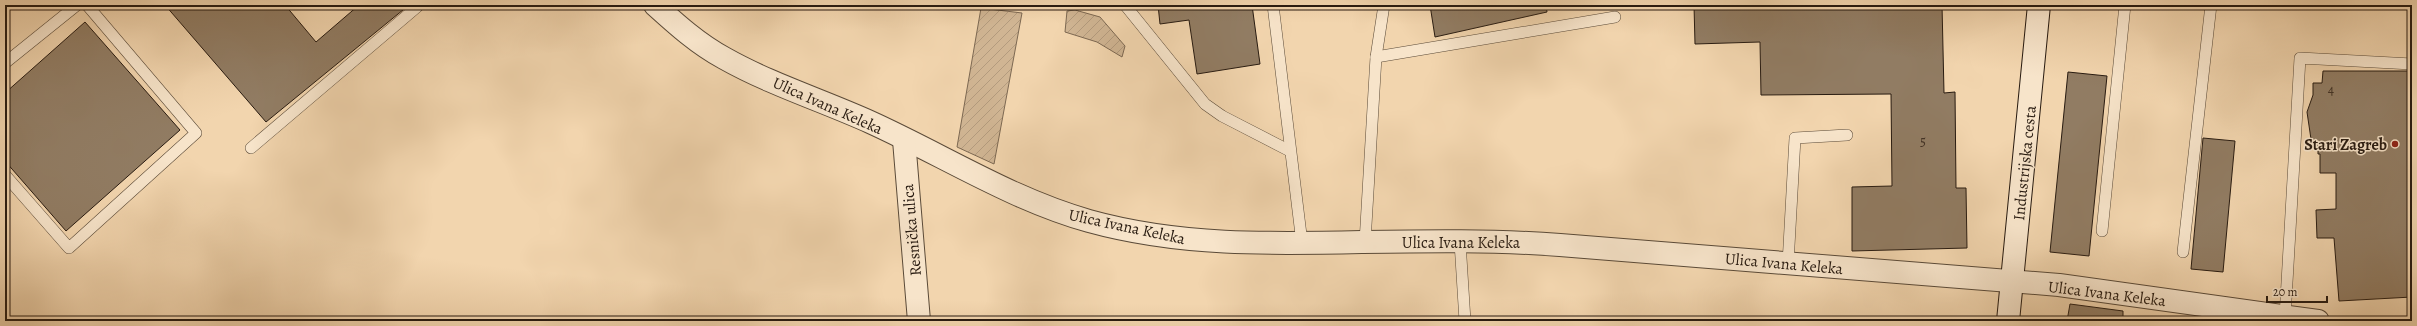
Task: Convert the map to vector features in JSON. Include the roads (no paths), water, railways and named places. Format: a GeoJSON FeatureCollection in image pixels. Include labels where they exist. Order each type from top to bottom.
{"type":"FeatureCollection","features":[{"type":"Feature","properties":{"kind":"street","name":"Ulica Ivana Keleka"},"geometry":{"type":"LineString","coordinates":[[655,5],[688,34],[726,59],[872,123],[1018,196],[1090,221],[1164,237],[1194,240],[1302,244],[1365,242],[1511,242],[2012,283],[2059,285],[2318,321]]}},
{"type":"Feature","properties":{"kind":"street","name":"Industrijska cesta"},"geometry":{"type":"LineString","coordinates":[[2008,321],[2039,5]]}},
{"type":"Feature","properties":{"kind":"street","name":"Resnička ulica"},"geometry":{"type":"LineString","coordinates":[[904,140],[919,321]]}},
{"type":"Feature","properties":{"kind":"lane"},"geometry":{"type":"LineString","coordinates":[[5,63],[77,5]]}},
{"type":"Feature","properties":{"kind":"lane"},"geometry":{"type":"LineString","coordinates":[[5,175],[69,248],[196,133],[87,5]]}},
{"type":"Feature","properties":{"kind":"lane"},"geometry":{"type":"LineString","coordinates":[[251,148],[417,7],[417,5]]}},
{"type":"Feature","properties":{"kind":"lane"},"geometry":{"type":"LineString","coordinates":[[1125,5],[1205,104],[1222,116],[1290,151]]}},
{"type":"Feature","properties":{"kind":"lane"},"geometry":{"type":"LineString","coordinates":[[1273,5],[1302,244]]}},
{"type":"Feature","properties":{"kind":"lane"},"geometry":{"type":"LineString","coordinates":[[1365,242],[1376,57],[1384,5]]}},
{"type":"Feature","properties":{"kind":"lane"},"geometry":{"type":"LineString","coordinates":[[2102,231],[2125,5]]}},
{"type":"Feature","properties":{"kind":"lane"},"geometry":{"type":"LineString","coordinates":[[2183,252],[2211,5]]}},
{"type":"Feature","properties":{"kind":"lane"},"geometry":{"type":"LineString","coordinates":[[1376,57],[1614,17]]}},
{"type":"Feature","properties":{"kind":"lane"},"geometry":{"type":"LineString","coordinates":[[2285,317],[2300,58],[2412,64]]}},
{"type":"Feature","properties":{"kind":"lane"},"geometry":{"type":"LineString","coordinates":[[1788,264],[1794,138],[1847,134]]}},
{"type":"Feature","properties":{"kind":"lane"},"geometry":{"type":"LineString","coordinates":[[1460,242],[1465,321]]}},
{"type":"Feature","properties":{"kind":"place","name":"Stari Zagreb"},"geometry":{"type":"Point","coordinates":[2395,144]}}]}
